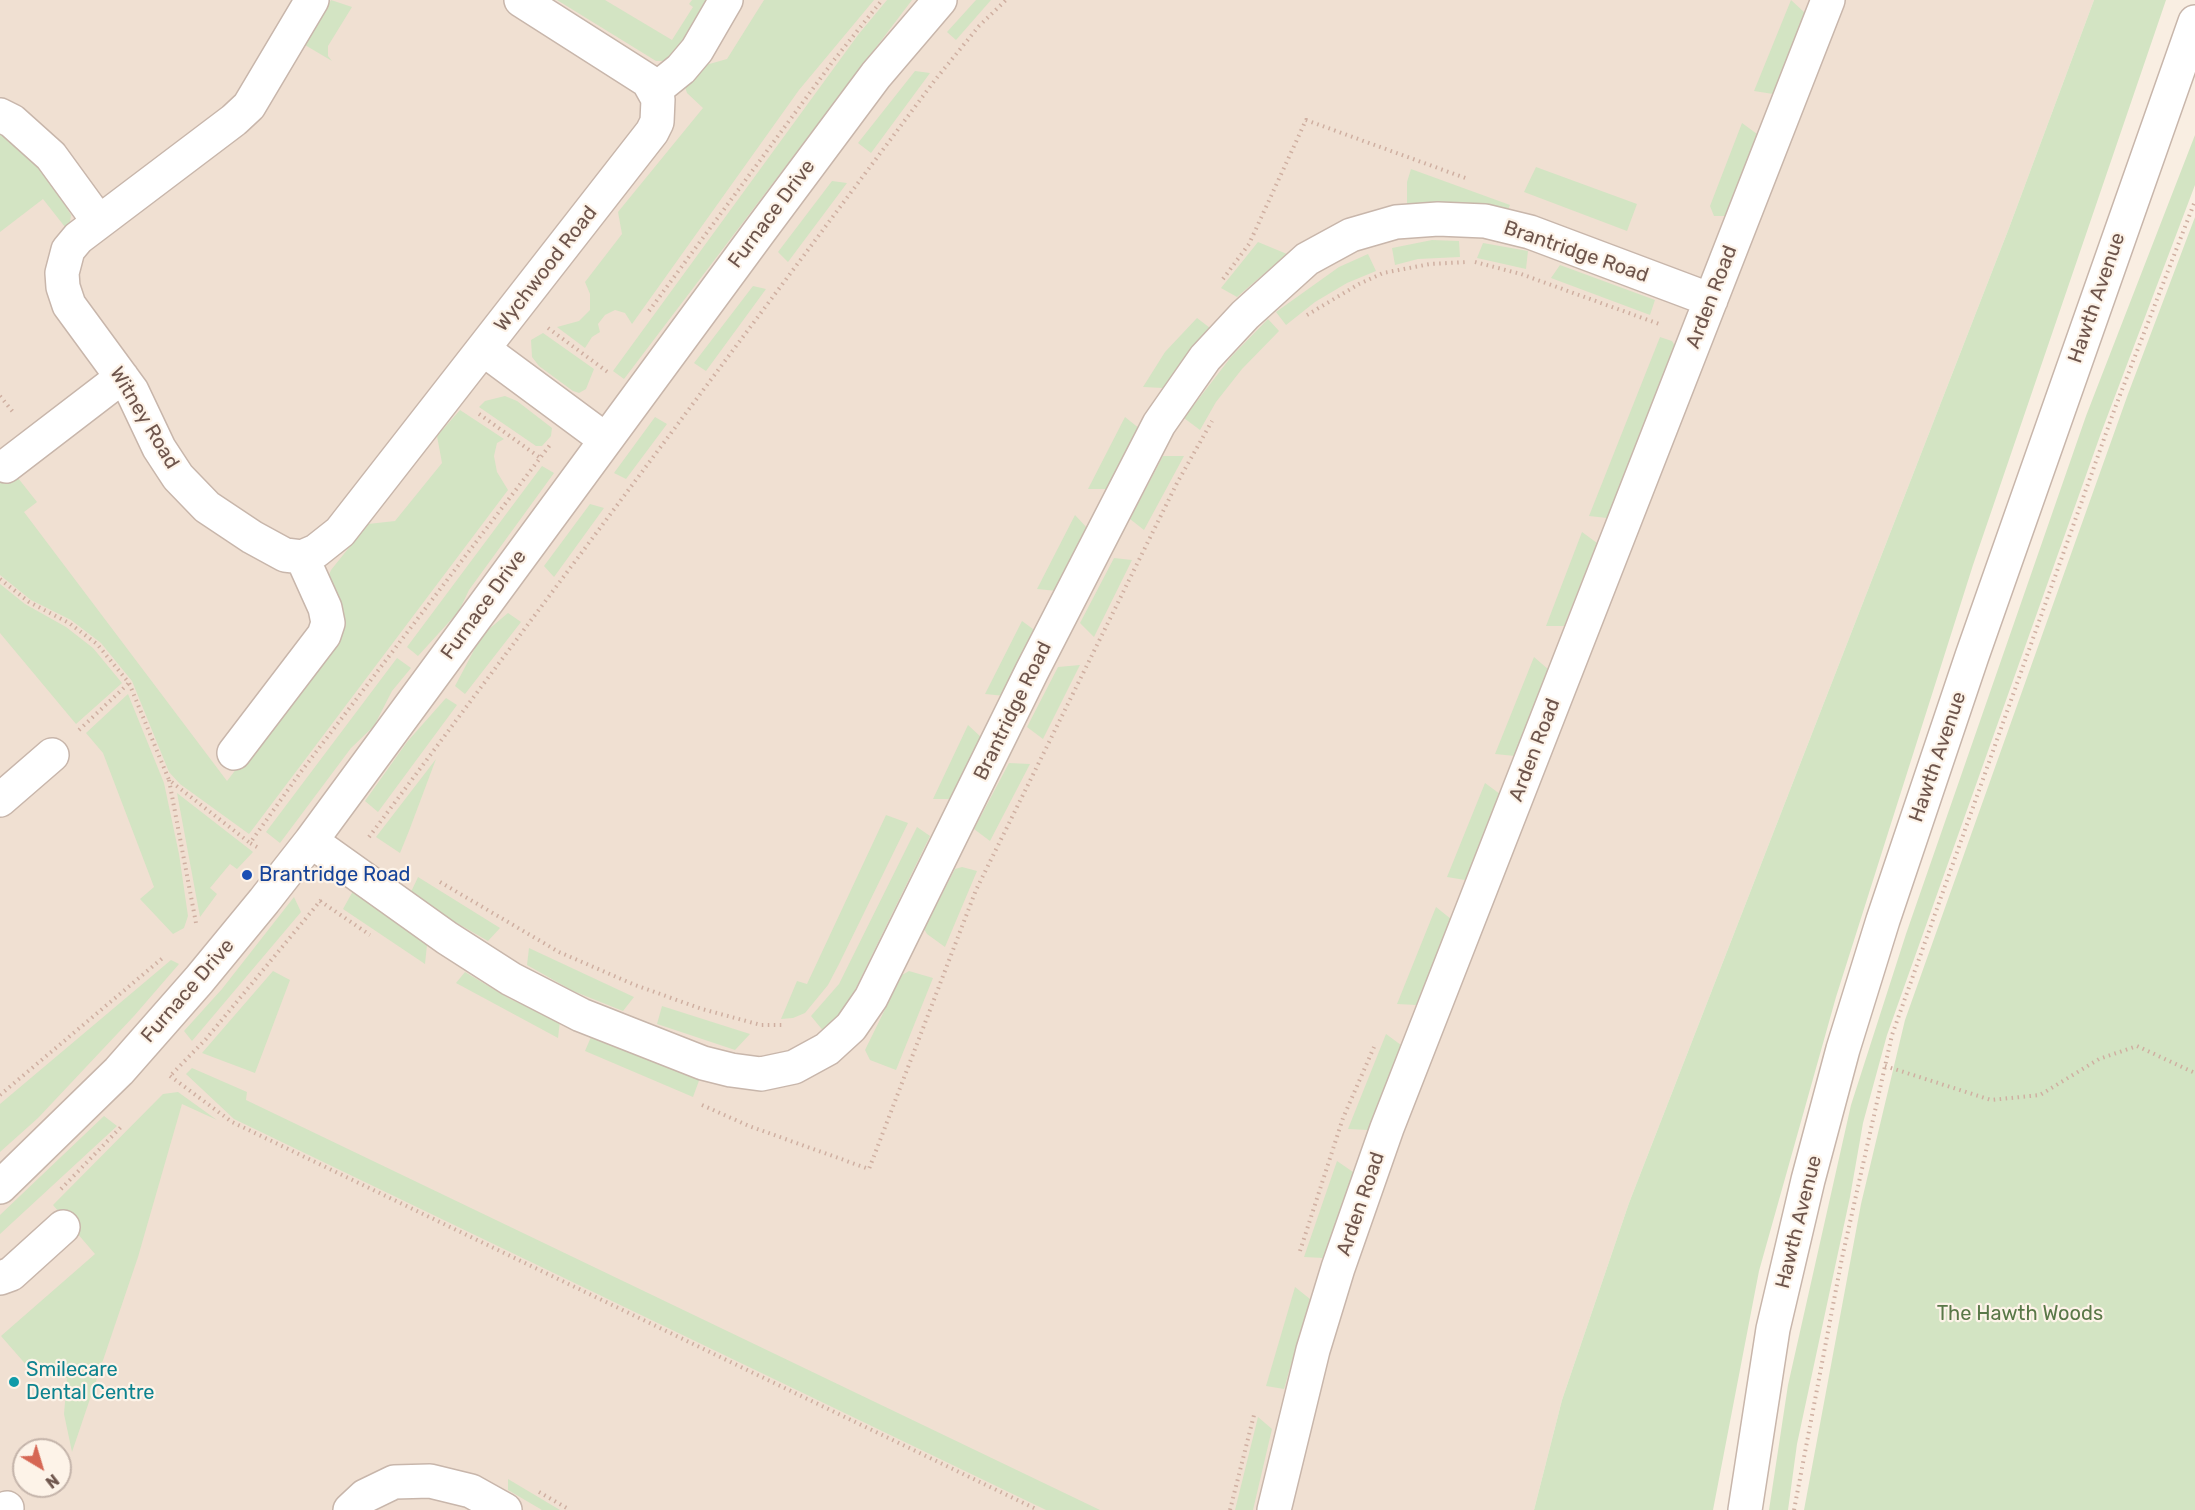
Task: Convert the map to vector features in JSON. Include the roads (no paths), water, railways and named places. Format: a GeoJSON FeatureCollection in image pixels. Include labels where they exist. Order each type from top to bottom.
{"type":"FeatureCollection","features":[{"type":"Feature","properties":{"kind":"street","name":"Witney Road"},"geometry":{"type":"LineString","coordinates":[[302,557],[285,555],[269,548],[207,507],[192,493],[159,448],[122,376],[78,320],[63,287],[62,273],[68,250],[99,222],[234,120],[249,106],[312,0]]}},
{"type":"Feature","properties":{"kind":"street"},"geometry":{"type":"LineString","coordinates":[[521,0],[639,74],[655,90],[681,69],[697,50],[726,0]]}},
{"type":"Feature","properties":{"kind":"street","name":"Furnace Drive"},"geometry":{"type":"LineString","coordinates":[[0,1187],[119,1071],[199,980],[311,841],[876,75],[940,0]]}},
{"type":"Feature","properties":{"kind":"street","name":"Arden Road"},"geometry":{"type":"LineString","coordinates":[[1274,1510],[1313,1350],[1338,1268],[1388,1128],[1828,0]]}},
{"type":"Feature","properties":{"kind":"street","name":"Hawth Avenue"},"geometry":{"type":"LineString","coordinates":[[1745,1510],[1773,1329],[1808,1180],[1847,1038],[1883,920],[1972,656],[2195,22]]}},
{"type":"Feature","properties":{"kind":"street","name":"Wychwood Road"},"geometry":{"type":"LineString","coordinates":[[302,557],[316,551],[340,532],[652,132],[660,110],[655,90]]}},
{"type":"Feature","properties":{"kind":"street"},"geometry":{"type":"LineString","coordinates":[[0,115],[12,121],[51,156],[99,222]]}},
{"type":"Feature","properties":{"kind":"street","name":"Brantridge Road"},"geometry":{"type":"LineString","coordinates":[[311,841],[447,938],[511,979],[581,1015],[703,1063],[762,1074],[794,1067],[827,1049],[851,1027],[871,998],[1032,671],[1159,424],[1189,379],[1212,350],[1259,302],[1307,259],[1351,235],[1396,222],[1438,219],[1485,222],[1530,232],[1711,300]]}},
{"type":"Feature","properties":{"kind":"street"},"geometry":{"type":"LineString","coordinates":[[483,349],[606,440]]}},
{"type":"Feature","properties":{"kind":"street"},"geometry":{"type":"LineString","coordinates":[[6,466],[122,376]]}},
{"type":"Feature","properties":{"kind":"street"},"geometry":{"type":"LineString","coordinates":[[234,753],[324,635],[328,623],[325,608],[302,557]]}},
{"type":"Feature","properties":{"kind":"street"},"geometry":{"type":"LineString","coordinates":[[0,800],[52,755]]}},
{"type":"Feature","properties":{"kind":"street"},"geometry":{"type":"LineString","coordinates":[[0,1278],[11,1274],[63,1227]]}},
{"type":"Feature","properties":{"kind":"street"},"geometry":{"type":"LineString","coordinates":[[350,1510],[365,1496],[394,1482],[430,1480],[471,1491],[505,1510]]}},
{"type":"Feature","properties":{"kind":"place","name":"Brantridge Road"},"geometry":{"type":"Point","coordinates":[247,875]}},
{"type":"Feature","properties":{"kind":"place","name":"Smilecare Dental Centre"},"geometry":{"type":"Point","coordinates":[14,1382]}},
{"type":"Feature","properties":{"kind":"park label","name":"The Hawth Woods"},"geometry":{"type":"Point","coordinates":[2020,1314]}}]}
